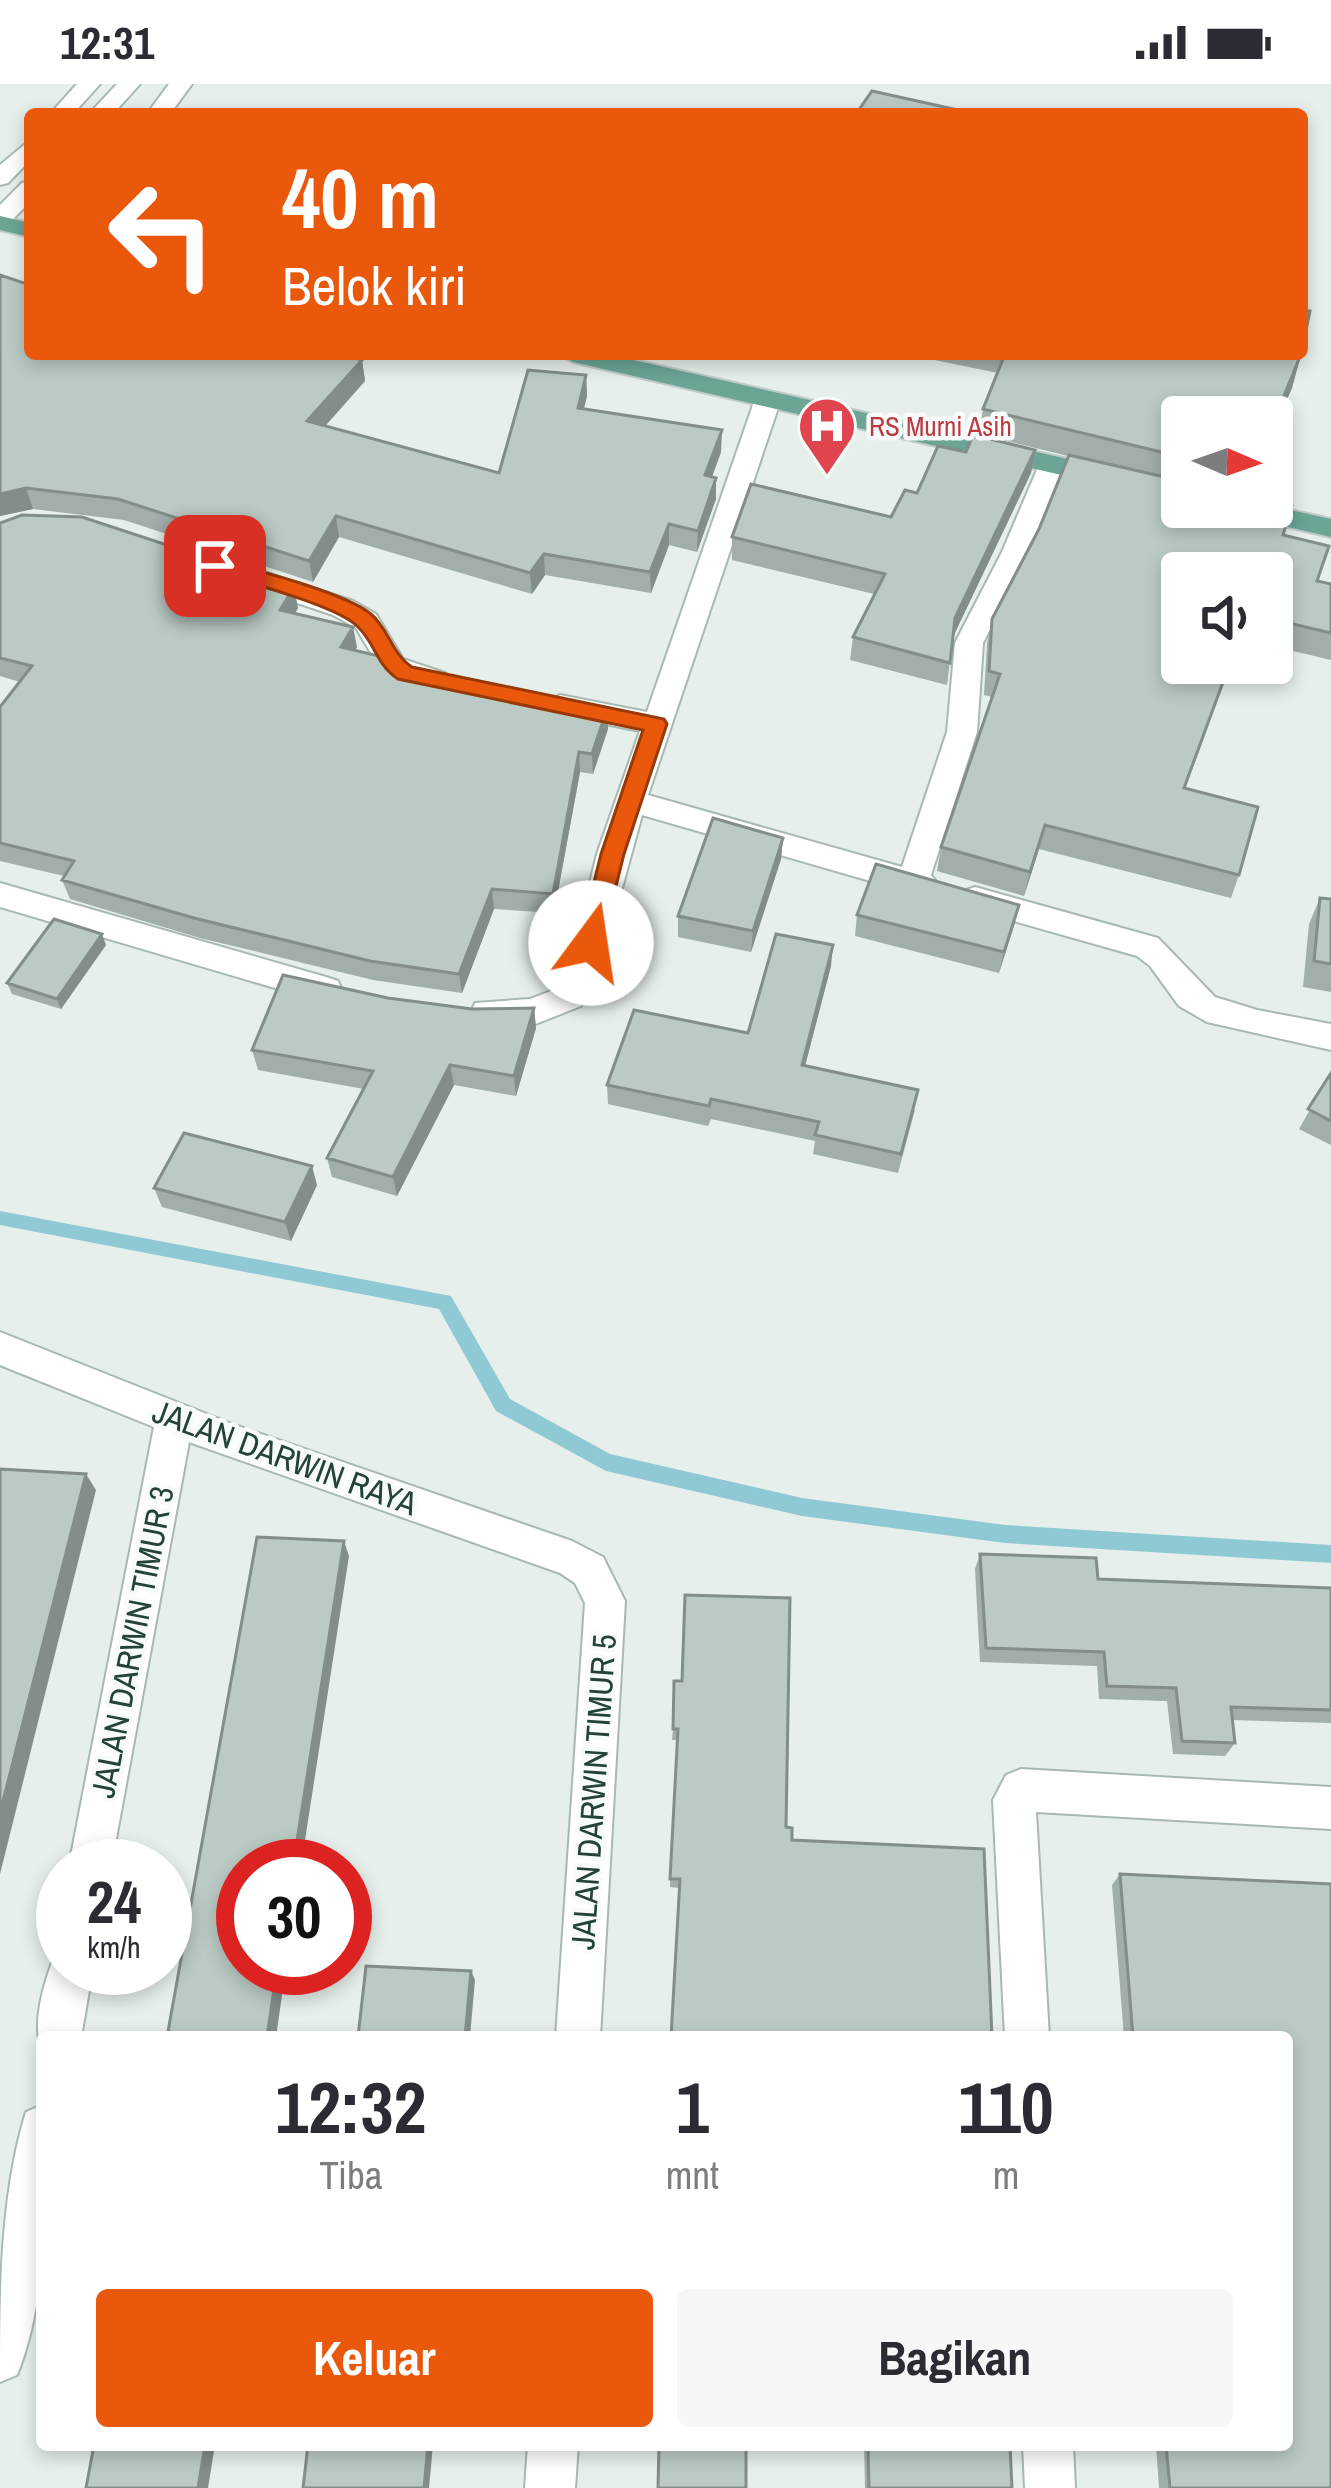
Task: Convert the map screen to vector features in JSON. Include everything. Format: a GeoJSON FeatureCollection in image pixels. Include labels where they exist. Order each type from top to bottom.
{"type":"FeatureCollection","features":[{"type":"Feature","properties":{"kind":"main road"},"geometry":{"type":"LineString","coordinates":[[599,360],[1161,489]]}},
{"type":"Feature","properties":{"kind":"main road"},"geometry":{"type":"LineString","coordinates":[[1293,519],[1331,528]]}},
{"type":"Feature","properties":{"kind":"street"},"geometry":{"type":"LineString","coordinates":[[67,108],[89,84]]}},
{"type":"Feature","properties":{"kind":"street"},"geometry":{"type":"LineString","coordinates":[[106,108],[129,84]]}},
{"type":"Feature","properties":{"kind":"street"},"geometry":{"type":"LineString","coordinates":[[163,108],[181,84]]}},
{"type":"Feature","properties":{"kind":"street"},"geometry":{"type":"LineString","coordinates":[[0,178],[24,152]]}},
{"type":"Feature","properties":{"kind":"street"},"geometry":{"type":"LineString","coordinates":[[0,221],[24,195]]}},
{"type":"Feature","properties":{"kind":"street"},"geometry":{"type":"LineString","coordinates":[[465,1009],[533,1012],[569,997],[591,943],[656,724],[768,399]]}},
{"type":"Feature","properties":{"kind":"street"},"geometry":{"type":"LineString","coordinates":[[913,881],[962,733],[970,643],[1016,552],[1052,464]]}},
{"type":"Feature","properties":{"kind":"street"},"geometry":{"type":"LineString","coordinates":[[215,566],[343,608],[366,621],[394,666],[405,674],[474,687]]}},
{"type":"Feature","properties":{"kind":"street"},"geometry":{"type":"LineString","coordinates":[[542,701],[656,724]]}},
{"type":"Feature","properties":{"kind":"street"},"geometry":{"type":"LineString","coordinates":[[631,801],[1148,947],[1163,954],[1191,998],[1222,1014],[1331,1037]]}},
{"type":"Feature","properties":{"kind":"street"},"geometry":{"type":"LineString","coordinates":[[0,895],[347,996]]}},
{"type":"Feature","properties":{"kind":"street","name":"JALAN DARWIN RAYA"},"geometry":{"type":"LineString","coordinates":[[0,1348],[175,1419],[572,1559]]}},
{"type":"Feature","properties":{"kind":"street","name":"JALAN DARWIN TIMUR 3"},"geometry":{"type":"LineString","coordinates":[[95,1839],[175,1419]]}},
{"type":"Feature","properties":{"kind":"street","name":"JALAN DARWIN TIMUR 5"},"geometry":{"type":"LineString","coordinates":[[572,1559],[589,1570],[605,1600],[578,2031]]}},
{"type":"Feature","properties":{"kind":"street"},"geometry":{"type":"LineString","coordinates":[[1027,2031],[1014,1800],[1021,1790],[1331,1808]]}},
{"type":"Feature","properties":{"kind":"street"},"geometry":{"type":"LineString","coordinates":[[59,2031],[66,1995]]}},
{"type":"Feature","properties":{"kind":"street"},"geometry":{"type":"LineString","coordinates":[[0,2358],[36,2161]]}},
{"type":"Feature","properties":{"kind":"street"},"geometry":{"type":"LineString","coordinates":[[550,2488],[553,2451]]}},
{"type":"Feature","properties":{"kind":"street"},"geometry":{"type":"LineString","coordinates":[[1048,2451],[1050,2488]]}},
{"type":"Feature","properties":{"kind":"building"},"geometry":{"type":"Polygon","coordinates":[[[872,91],[949,108],[860,108],[872,91]]]}},
{"type":"Feature","properties":{"kind":"building"},"geometry":{"type":"Polygon","coordinates":[[[0,275],[24,283],[24,360],[362,360],[307,421],[499,473],[528,370],[586,375],[578,408],[722,430],[705,475],[716,478],[698,531],[669,524],[650,572],[544,554],[530,573],[336,516],[309,561],[118,499],[26,488],[0,494],[0,275]]]}},
{"type":"Feature","properties":{"kind":"building"},"geometry":{"type":"Polygon","coordinates":[[[1003,360],[1299,360],[1284,396],[1161,396],[1161,452],[983,409],[1003,360]]]}},
{"type":"Feature","properties":{"kind":"building"},"geometry":{"type":"Polygon","coordinates":[[[973,435],[1035,450],[955,618],[950,663],[853,637],[885,574],[732,537],[751,484],[891,517],[905,490],[917,493],[938,446],[966,452],[973,435]]]}},
{"type":"Feature","properties":{"kind":"building"},"geometry":{"type":"Polygon","coordinates":[[[1069,455],[1161,476],[1161,528],[1285,528],[1283,535],[1329,546],[1317,581],[1331,584],[1331,633],[1293,624],[1293,552],[1161,552],[1161,684],[1222,684],[1184,788],[1258,807],[1239,875],[1045,825],[1030,872],[941,847],[1000,674],[989,671],[992,619],[1039,529],[1069,455]]]}},
{"type":"Feature","properties":{"kind":"building"},"geometry":{"type":"Polygon","coordinates":[[[22,515],[82,517],[294,587],[280,610],[353,627],[341,647],[383,657],[391,665],[607,709],[592,754],[579,752],[553,894],[492,889],[459,974],[370,961],[194,918],[62,880],[74,861],[0,843],[0,707],[32,666],[0,658],[0,523],[22,515]]]}},
{"type":"Feature","properties":{"kind":"building"},"geometry":{"type":"Polygon","coordinates":[[[713,818],[783,838],[753,931],[678,916],[713,818]]]}},
{"type":"Feature","properties":{"kind":"building"},"geometry":{"type":"Polygon","coordinates":[[[876,864],[1019,905],[1004,952],[857,915],[876,864]]]}},
{"type":"Feature","properties":{"kind":"building"},"geometry":{"type":"Polygon","coordinates":[[[1320,898],[1331,899],[1331,964],[1314,961],[1320,898]]]}},
{"type":"Feature","properties":{"kind":"building"},"geometry":{"type":"Polygon","coordinates":[[[54,919],[102,934],[57,999],[7,983],[54,919]]]}},
{"type":"Feature","properties":{"kind":"building"},"geometry":{"type":"Polygon","coordinates":[[[776,934],[833,945],[802,1065],[918,1090],[901,1154],[815,1135],[819,1122],[711,1099],[709,1106],[607,1085],[634,1010],[748,1033],[776,934]]]}},
{"type":"Feature","properties":{"kind":"building"},"geometry":{"type":"Polygon","coordinates":[[[283,975],[388,998],[472,1009],[534,1008],[514,1076],[450,1065],[393,1177],[327,1158],[373,1071],[252,1050],[283,975]]]}},
{"type":"Feature","properties":{"kind":"building"},"geometry":{"type":"Polygon","coordinates":[[[1331,1073],[1331,1121],[1308,1109],[1331,1073]]]}},
{"type":"Feature","properties":{"kind":"building"},"geometry":{"type":"Polygon","coordinates":[[[184,1133],[312,1166],[285,1222],[154,1188],[184,1133]]]}},
{"type":"Feature","properties":{"kind":"building"},"geometry":{"type":"Polygon","coordinates":[[[0,1469],[86,1474],[0,1813],[0,1469]]]}},
{"type":"Feature","properties":{"kind":"building"},"geometry":{"type":"Polygon","coordinates":[[[257,1537],[344,1541],[297,1839],[216,1839],[216,1995],[273,1995],[268,2031],[168,2031],[175,1995],[192,1995],[192,1898],[257,1537]]]}},
{"type":"Feature","properties":{"kind":"building"},"geometry":{"type":"Polygon","coordinates":[[[980,1554],[1096,1558],[1098,1579],[1331,1588],[1331,1710],[1231,1707],[1235,1743],[1182,1741],[1176,1688],[1107,1686],[1104,1652],[986,1648],[980,1554]]]}},
{"type":"Feature","properties":{"kind":"building"},"geometry":{"type":"Polygon","coordinates":[[[685,1595],[790,1598],[786,1827],[792,1828],[792,1840],[984,1849],[992,2031],[671,2031],[680,1879],[670,1879],[678,1729],[673,1729],[674,1681],[682,1681],[685,1595]]]}},
{"type":"Feature","properties":{"kind":"building"},"geometry":{"type":"Polygon","coordinates":[[[1120,1874],[1331,1884],[1331,2488],[1170,2488],[1167,2451],[1293,2451],[1293,2031],[1133,2031],[1120,1874]]]}},
{"type":"Feature","properties":{"kind":"building"},"geometry":{"type":"Polygon","coordinates":[[[372,1966],[471,1971],[466,2031],[359,2031],[363,1995],[372,1995],[372,1966]]]}},
{"type":"Feature","properties":{"kind":"building"},"geometry":{"type":"Polygon","coordinates":[[[93,2451],[204,2451],[198,2488],[86,2488],[93,2451]]]}},
{"type":"Feature","properties":{"kind":"building"},"geometry":{"type":"Polygon","coordinates":[[[307,2451],[427,2451],[424,2488],[303,2488],[307,2451]]]}},
{"type":"Feature","properties":{"kind":"building"},"geometry":{"type":"Polygon","coordinates":[[[659,2451],[746,2451],[746,2488],[658,2488],[659,2451]]]}},
{"type":"Feature","properties":{"kind":"building"},"geometry":{"type":"Polygon","coordinates":[[[868,2451],[1010,2451],[1012,2488],[869,2488],[868,2451]]]}},
{"type":"Feature","properties":{"kind":"waterway"},"geometry":{"type":"LineString","coordinates":[[0,1218],[445,1302],[503,1405],[606,1462],[802,1507],[1005,1534],[1331,1554]]}},
{"type":"Feature","properties":{"kind":"place","name":"RS Murni Asih"},"geometry":{"type":"Point","coordinates":[827,477]}},
{"type":"Feature","properties":{"kind":"route"},"geometry":{"type":"LineString","coordinates":[[215,566],[343,608],[366,621],[394,666],[405,674],[656,724],[613,854],[591,943]]}}]}
